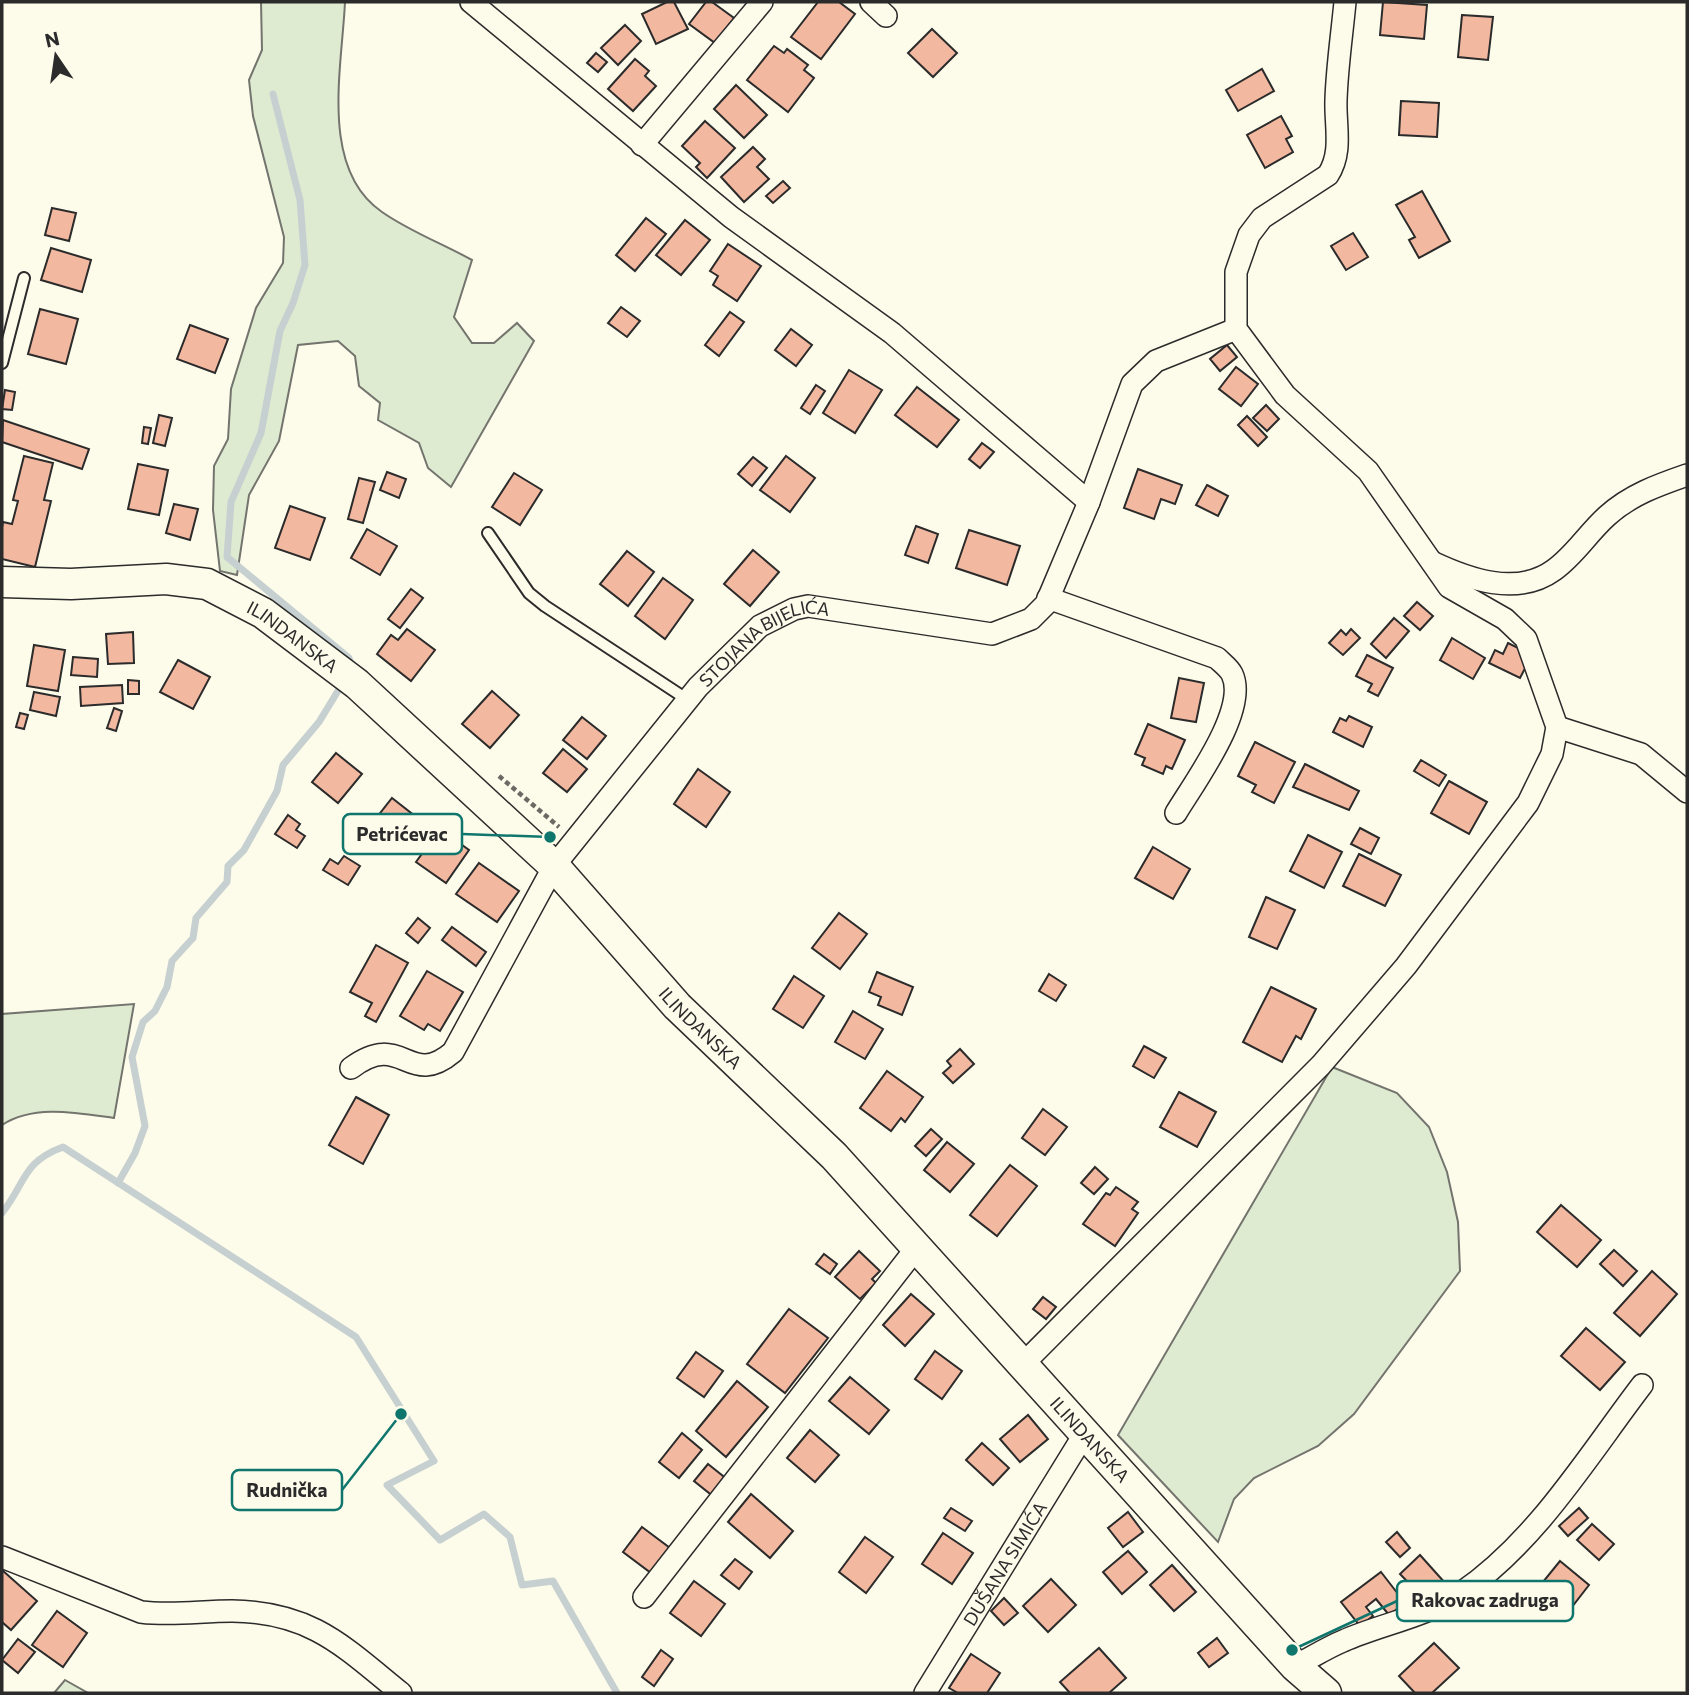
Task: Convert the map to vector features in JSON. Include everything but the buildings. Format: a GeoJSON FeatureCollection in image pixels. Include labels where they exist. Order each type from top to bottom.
{"type":"FeatureCollection","features":[{"type":"Feature","properties":{"kind":"street"},"geometry":{"type":"LineString","coordinates":[[471,2],[493,9],[642,145],[731,217],[892,333],[1089,502]]}},
{"type":"Feature","properties":{"kind":"street"},"geometry":{"type":"LineString","coordinates":[[642,145],[762,2]]}},
{"type":"Feature","properties":{"kind":"street"},"geometry":{"type":"LineString","coordinates":[[1023,1364],[1321,1065],[1406,966],[1528,803],[1552,754],[1557,726],[1526,639],[1505,619],[1448,587],[1368,471],[1284,395],[1236,329],[1236,272],[1250,235],[1262,218],[1328,175],[1338,153],[1336,100],[1345,2]]}},
{"type":"Feature","properties":{"kind":"street","name":"STOJANA BIJELIĆA"},"geometry":{"type":"LineString","coordinates":[[351,1068],[377,1053],[388,1052],[429,1066],[438,1064],[453,1052],[554,866],[688,700],[761,626],[794,609],[822,607],[992,634],[1031,619],[1048,598],[1089,502],[1132,384],[1156,361],[1236,329]]}},
{"type":"Feature","properties":{"kind":"street"},"geometry":{"type":"LineString","coordinates":[[1430,561],[1474,581],[1511,583],[1535,580],[1553,571],[1623,503],[1643,491],[1687,475]]}},
{"type":"Feature","properties":{"kind":"street","name":"ILINDANSKA"},"geometry":{"type":"LineString","coordinates":[[2,582],[71,584],[166,579],[207,584],[263,613],[346,675],[554,866],[677,1006],[834,1156],[1295,1665],[1326,1693]]}},
{"type":"Feature","properties":{"kind":"street"},"geometry":{"type":"LineString","coordinates":[[1048,598],[1217,659],[1232,674],[1236,689],[1234,709],[1205,766],[1176,813]]}},
{"type":"Feature","properties":{"kind":"street"},"geometry":{"type":"LineString","coordinates":[[1557,726],[1641,754],[1656,763],[1687,792]]}},
{"type":"Feature","properties":{"kind":"street"},"geometry":{"type":"LineString","coordinates":[[644,1597],[918,1246]]}},
{"type":"Feature","properties":{"kind":"street"},"geometry":{"type":"LineString","coordinates":[[1295,1665],[1343,1641],[1428,1610],[1460,1594],[1494,1566],[1545,1515],[1642,1385]]}},
{"type":"Feature","properties":{"kind":"street","name":"DUŠANA SIMIĆA"},"geometry":{"type":"LineString","coordinates":[[925,1693],[1085,1433]]}},
{"type":"Feature","properties":{"kind":"street"},"geometry":{"type":"LineString","coordinates":[[2,1557],[141,1612],[164,1615],[232,1611],[294,1620],[328,1634],[401,1693]]}},
{"type":"Feature","properties":{"kind":"lane"},"geometry":{"type":"LineString","coordinates":[[2,363],[24,278]]}},
{"type":"Feature","properties":{"kind":"lane"},"geometry":{"type":"LineString","coordinates":[[488,533],[529,593],[688,700]]}},
{"type":"Feature","properties":{"kind":"green space"},"geometry":{"type":"Polygon","coordinates":[[[261,2],[345,2],[339,116],[342,144],[349,170],[362,193],[382,212],[472,260],[454,317],[472,343],[494,343],[517,323],[534,341],[451,487],[428,468],[419,443],[378,420],[380,403],[359,386],[355,356],[338,341],[298,345],[279,441],[249,495],[237,575],[220,571],[213,510],[214,466],[228,439],[231,389],[256,308],[283,263],[284,237],[253,116],[249,80],[262,50],[261,2]]]}},
{"type":"Feature","properties":{"kind":"green space"},"geometry":{"type":"Polygon","coordinates":[[[134,1004],[114,1118],[71,1112],[42,1112],[15,1118],[2,1125],[2,1014],[134,1004]]]}},
{"type":"Feature","properties":{"kind":"green space"},"geometry":{"type":"Polygon","coordinates":[[[1332,1067],[1397,1093],[1429,1127],[1447,1172],[1458,1222],[1460,1271],[1354,1414],[1318,1446],[1254,1478],[1234,1499],[1218,1542],[1118,1435],[1332,1067]]]}},
{"type":"Feature","properties":{"kind":"green space"},"geometry":{"type":"Polygon","coordinates":[[[65,1680],[88,1693],[54,1693],[65,1680]]]}},
{"type":"Feature","properties":{"kind":"waterway"},"geometry":{"type":"LineString","coordinates":[[273,94],[300,200],[305,265],[293,303],[280,331],[261,433],[231,502],[227,557],[349,658],[352,668]]}},
{"type":"Feature","properties":{"kind":"waterway"},"geometry":{"type":"LineString","coordinates":[[118,1183],[135,1153],[145,1126],[132,1057],[143,1022],[155,1011],[167,987],[172,961],[193,938],[196,918],[227,882],[228,866],[244,850],[277,791],[283,765],[319,722],[344,681]]}},
{"type":"Feature","properties":{"kind":"waterway"},"geometry":{"type":"LineString","coordinates":[[2,1213],[32,1167],[40,1159],[63,1147],[356,1337],[434,1461],[387,1485],[440,1540],[484,1514],[510,1537],[522,1585],[553,1581],[617,1693]]}},
{"type":"Feature","properties":{"kind":"place","name":"Petrićevac"},"geometry":{"type":"Point","coordinates":[550,837]}},
{"type":"Feature","properties":{"kind":"place","name":"Rudnička"},"geometry":{"type":"Point","coordinates":[401,1414]}},
{"type":"Feature","properties":{"kind":"place","name":"Rakovac zadruga"},"geometry":{"type":"Point","coordinates":[1292,1650]}}]}
